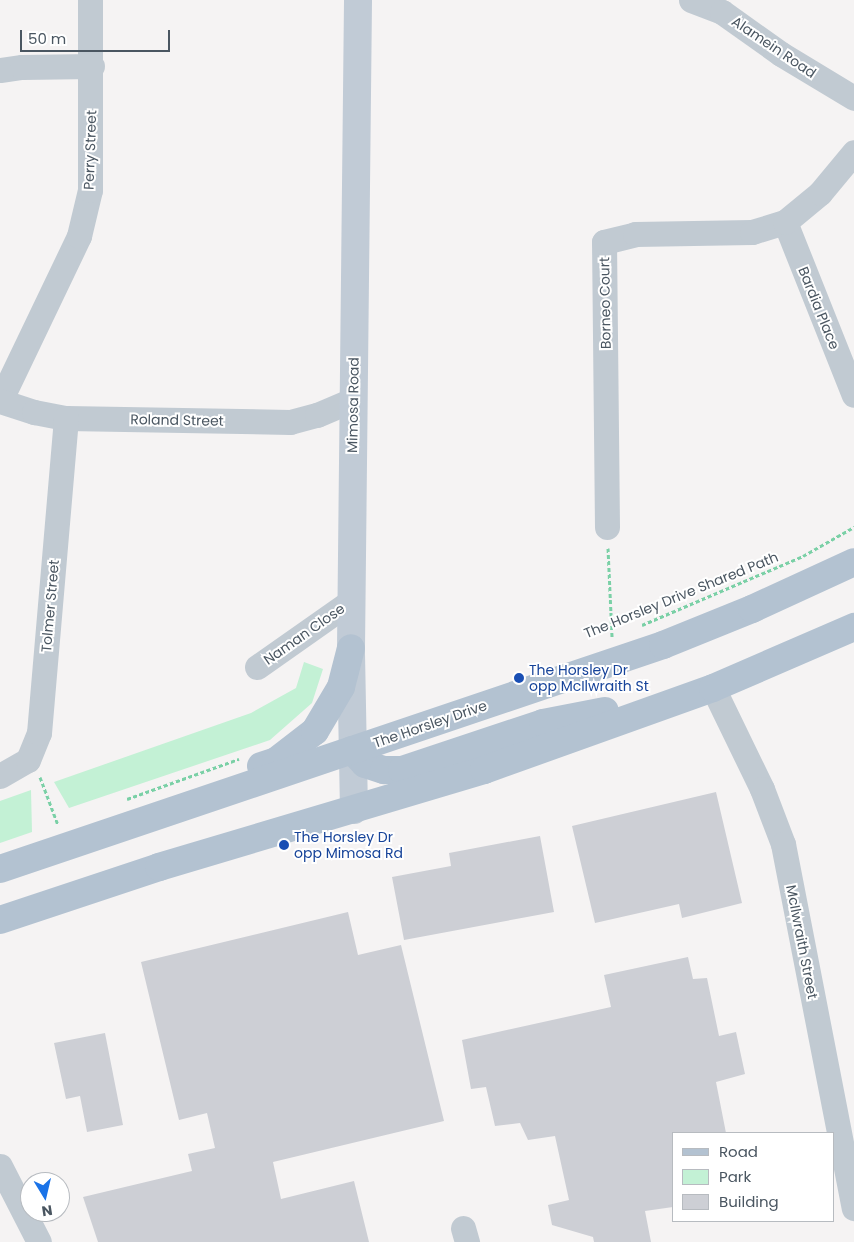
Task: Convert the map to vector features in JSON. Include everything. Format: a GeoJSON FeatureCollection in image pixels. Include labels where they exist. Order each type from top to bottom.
{"type":"FeatureCollection","features":[{"type":"Feature","properties":{"kind":"main road","name":"Mimosa Road"},"geometry":{"type":"LineString","coordinates":[[354,810],[351,601],[358,0]]}},
{"type":"Feature","properties":{"kind":"main road","name":"The Horsley Drive"},"geometry":{"type":"LineString","coordinates":[[0,869],[663,645],[752,609],[854,562]]}},
{"type":"Feature","properties":{"kind":"main road"},"geometry":{"type":"LineString","coordinates":[[0,920],[159,867],[484,770],[713,688],[854,627]]}},
{"type":"Feature","properties":{"kind":"main road"},"geometry":{"type":"LineString","coordinates":[[104,834],[200,786],[276,761],[294,749],[315,731],[330,710],[341,687],[351,648]]}},
{"type":"Feature","properties":{"kind":"main road"},"geometry":{"type":"LineString","coordinates":[[352,750],[365,764],[384,770],[402,770],[543,723],[598,713],[640,700],[713,688]]}},
{"type":"Feature","properties":{"kind":"street","name":"Perry Street"},"geometry":{"type":"LineString","coordinates":[[0,401],[79,236],[90,190],[92,66],[90,0]]}},
{"type":"Feature","properties":{"kind":"street","name":"Alamein Road"},"geometry":{"type":"LineString","coordinates":[[691,0],[722,12],[781,54],[854,98]]}},
{"type":"Feature","properties":{"kind":"street"},"geometry":{"type":"LineString","coordinates":[[0,70],[22,67],[92,66]]}},
{"type":"Feature","properties":{"kind":"street","name":"Borneo Court"},"geometry":{"type":"LineString","coordinates":[[607,527],[604,242],[635,234],[752,232],[785,222],[820,193],[854,152]]}},
{"type":"Feature","properties":{"kind":"street","name":"Bardia Place"},"geometry":{"type":"LineString","coordinates":[[785,222],[854,395]]}},
{"type":"Feature","properties":{"kind":"street","name":"Roland Street"},"geometry":{"type":"LineString","coordinates":[[0,401],[34,412],[66,418],[290,422],[317,416],[353,400]]}},
{"type":"Feature","properties":{"kind":"street","name":"Tolmer Street"},"geometry":{"type":"LineString","coordinates":[[28,760],[39,733],[66,418]]}},
{"type":"Feature","properties":{"kind":"street","name":"Naman Close"},"geometry":{"type":"LineString","coordinates":[[257,667],[351,601]]}},
{"type":"Feature","properties":{"kind":"street","name":"McIlwraith Street"},"geometry":{"type":"LineString","coordinates":[[713,688],[762,789],[783,844],[854,1208]]}},
{"type":"Feature","properties":{"kind":"street"},"geometry":{"type":"LineString","coordinates":[[0,776],[28,760]]}},
{"type":"Feature","properties":{"kind":"street"},"geometry":{"type":"LineString","coordinates":[[0,1166],[39,1242]]}},
{"type":"Feature","properties":{"kind":"path"},"geometry":{"type":"LineString","coordinates":[[607,527],[612,638]]}},
{"type":"Feature","properties":{"kind":"path","name":"The Horsley Drive Shared Path"},"geometry":{"type":"LineString","coordinates":[[638,627],[804,556],[854,527]]}},
{"type":"Feature","properties":{"kind":"path","name":"The Horsley Drive Shared Path"},"geometry":{"type":"LineString","coordinates":[[603,640],[621,634]]}},
{"type":"Feature","properties":{"kind":"path"},"geometry":{"type":"LineString","coordinates":[[28,760],[40,777],[60,830]]}},
{"type":"Feature","properties":{"kind":"green space"},"geometry":{"type":"Polygon","coordinates":[[[304,662],[323,669],[312,703],[270,740],[69,808],[54,782],[251,713],[296,688],[304,662]]]}},
{"type":"Feature","properties":{"kind":"green space"},"geometry":{"type":"Polygon","coordinates":[[[31,790],[32,832],[0,843],[0,801],[31,790]]]}},
{"type":"Feature","properties":{"kind":"building"},"geometry":{"type":"Polygon","coordinates":[[[716,792],[742,903],[682,918],[679,904],[595,923],[572,826],[716,792]]]}},
{"type":"Feature","properties":{"kind":"building"},"geometry":{"type":"Polygon","coordinates":[[[540,836],[554,912],[404,940],[392,877],[451,866],[449,853],[540,836]]]}},
{"type":"Feature","properties":{"kind":"building"},"geometry":{"type":"Polygon","coordinates":[[[348,912],[358,955],[401,945],[444,1121],[273,1162],[281,1199],[354,1181],[369,1242],[98,1242],[83,1197],[192,1171],[188,1154],[215,1148],[207,1113],[179,1120],[141,962],[348,912]]]}},
{"type":"Feature","properties":{"kind":"building"},"geometry":{"type":"Polygon","coordinates":[[[688,957],[693,979],[707,978],[719,1036],[736,1032],[745,1074],[716,1082],[726,1132],[672,1132],[672,1207],[645,1211],[651,1242],[594,1242],[593,1237],[552,1225],[548,1205],[569,1200],[555,1136],[528,1140],[520,1123],[495,1126],[486,1087],[471,1089],[462,1040],[611,1007],[604,975],[688,957]]]}},
{"type":"Feature","properties":{"kind":"building"},"geometry":{"type":"Polygon","coordinates":[[[105,1033],[123,1125],[87,1132],[80,1096],[66,1099],[54,1043],[105,1033]]]}},
{"type":"Feature","properties":{"kind":"place","name":"The Horsley Dr opp McIlwraith St"},"geometry":{"type":"Point","coordinates":[519,678]}},
{"type":"Feature","properties":{"kind":"place","name":"The Horsley Dr opp Mimosa Rd"},"geometry":{"type":"Point","coordinates":[284,845]}}]}
